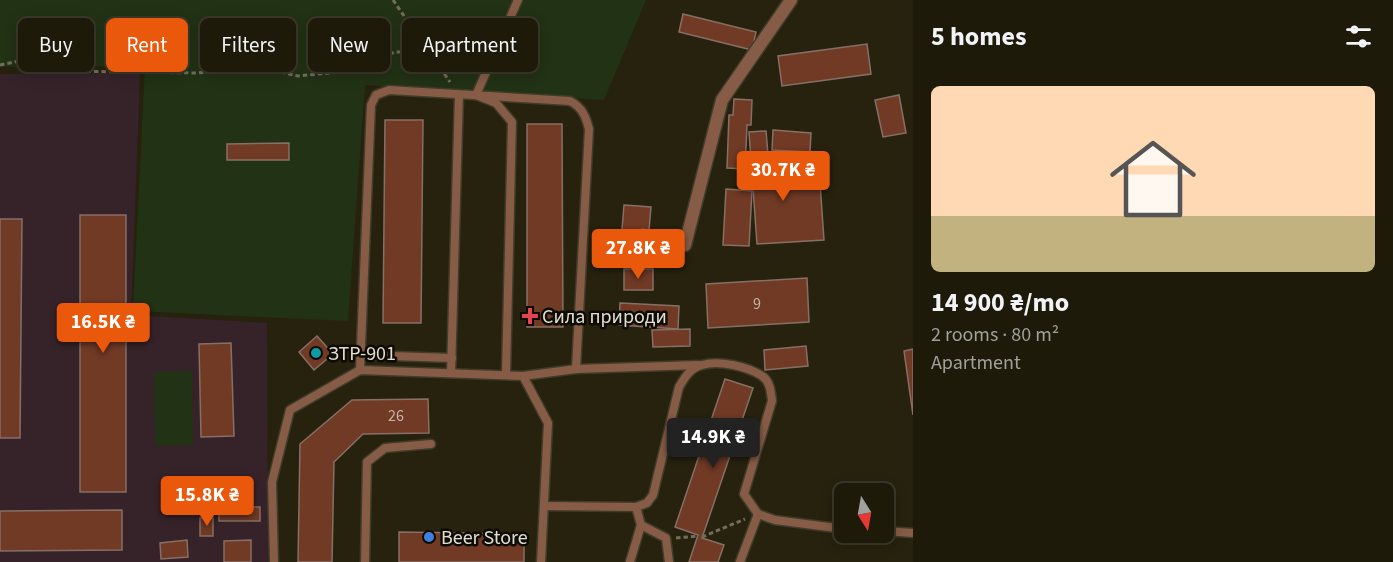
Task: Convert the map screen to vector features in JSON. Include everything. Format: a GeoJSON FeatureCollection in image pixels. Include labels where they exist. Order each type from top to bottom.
{"type":"FeatureCollection","features":[{"type":"Feature","properties":{"kind":"street"},"geometry":{"type":"LineString","coordinates":[[685,246],[722,100],[791,0]]}},
{"type":"Feature","properties":{"kind":"lane"},"geometry":{"type":"LineString","coordinates":[[510,18],[518,0]]}},
{"type":"Feature","properties":{"kind":"lane"},"geometry":{"type":"LineString","coordinates":[[476,95],[486,72]]}},
{"type":"Feature","properties":{"kind":"lane"},"geometry":{"type":"LineString","coordinates":[[360,370],[373,100],[382,91],[389,90],[570,102],[577,105],[587,119],[589,129],[576,369]]}},
{"type":"Feature","properties":{"kind":"lane"},"geometry":{"type":"LineString","coordinates":[[451,373],[459,95]]}},
{"type":"Feature","properties":{"kind":"lane"},"geometry":{"type":"LineString","coordinates":[[476,95],[496,103],[512,122],[506,375]]}},
{"type":"Feature","properties":{"kind":"lane"},"geometry":{"type":"LineString","coordinates":[[361,355],[452,358]]}},
{"type":"Feature","properties":{"kind":"lane"},"geometry":{"type":"LineString","coordinates":[[544,506],[636,507],[647,503],[653,495],[679,387],[687,373],[702,364]]}},
{"type":"Feature","properties":{"kind":"lane"},"geometry":{"type":"LineString","coordinates":[[274,562],[272,482],[290,410],[360,370],[523,376],[576,369],[729,364],[763,376],[771,387],[772,401],[744,494],[758,514],[775,520],[834,528]]}},
{"type":"Feature","properties":{"kind":"lane"},"geometry":{"type":"LineString","coordinates":[[523,376],[548,423],[541,562]]}},
{"type":"Feature","properties":{"kind":"lane"},"geometry":{"type":"LineString","coordinates":[[365,562],[368,462],[385,448],[431,444]]}},
{"type":"Feature","properties":{"kind":"lane"},"geometry":{"type":"LineString","coordinates":[[630,562],[641,525],[636,507]]}},
{"type":"Feature","properties":{"kind":"lane"},"geometry":{"type":"LineString","coordinates":[[740,562],[758,514]]}},
{"type":"Feature","properties":{"kind":"lane"},"geometry":{"type":"LineString","coordinates":[[641,525],[666,538],[669,562]]}},
{"type":"Feature","properties":{"kind":"lane"},"geometry":{"type":"LineString","coordinates":[[894,532],[913,533]]}},
{"type":"Feature","properties":{"kind":"path"},"geometry":{"type":"LineString","coordinates":[[393,0],[405,18]]}},
{"type":"Feature","properties":{"kind":"path"},"geometry":{"type":"LineString","coordinates":[[0,65],[33,58],[62,71],[197,73],[263,68],[298,76],[340,72],[395,52],[402,52]]}},
{"type":"Feature","properties":{"kind":"path"},"geometry":{"type":"LineString","coordinates":[[443,72],[459,95]]}},
{"type":"Feature","properties":{"kind":"path"},"geometry":{"type":"LineString","coordinates":[[666,538],[700,536],[758,514]]}},
{"type":"Feature","properties":{"kind":"shaded area"},"geometry":{"type":"Polygon","coordinates":[[[140,73],[131,315],[267,323],[268,562],[0,562],[0,74],[140,73]]]}},
{"type":"Feature","properties":{"kind":"green space"},"geometry":{"type":"Polygon","coordinates":[[[0,0],[646,0],[604,100],[365,85],[348,321],[133,311],[145,72],[188,72],[188,18],[106,18],[106,66],[94,66],[94,18],[18,18],[18,67],[0,67],[0,0]]]}},
{"type":"Feature","properties":{"kind":"green space"},"geometry":{"type":"Polygon","coordinates":[[[192,371],[193,445],[155,446],[154,372],[192,371]]]}},
{"type":"Feature","properties":{"kind":"building"},"geometry":{"type":"Polygon","coordinates":[[[683,14],[756,32],[752,50],[679,32],[683,14]]]}},
{"type":"Feature","properties":{"kind":"building"},"geometry":{"type":"Polygon","coordinates":[[[867,44],[871,74],[782,86],[778,56],[867,44]]]}},
{"type":"Feature","properties":{"kind":"building"},"geometry":{"type":"Polygon","coordinates":[[[899,95],[906,133],[883,137],[875,100],[899,95]]]}},
{"type":"Feature","properties":{"kind":"building"},"geometry":{"type":"Polygon","coordinates":[[[734,99],[752,100],[751,125],[747,125],[745,169],[727,168],[729,115],[733,115],[734,99]]]}},
{"type":"Feature","properties":{"kind":"building"},"geometry":{"type":"Polygon","coordinates":[[[385,120],[423,120],[421,323],[383,323],[385,120]]]}},
{"type":"Feature","properties":{"kind":"building"},"geometry":{"type":"Polygon","coordinates":[[[527,124],[562,124],[563,327],[527,327],[527,124]]]}},
{"type":"Feature","properties":{"kind":"building"},"geometry":{"type":"Polygon","coordinates":[[[773,130],[811,133],[810,152],[772,150],[773,130]]]}},
{"type":"Feature","properties":{"kind":"building"},"geometry":{"type":"Polygon","coordinates":[[[766,131],[770,178],[787,177],[788,185],[820,183],[824,240],[757,244],[749,132],[766,131]]]}},
{"type":"Feature","properties":{"kind":"building"},"geometry":{"type":"Polygon","coordinates":[[[289,143],[289,160],[227,160],[227,144],[289,143]]]}},
{"type":"Feature","properties":{"kind":"building"},"geometry":{"type":"Polygon","coordinates":[[[726,189],[752,191],[749,246],[723,245],[726,189]]]}},
{"type":"Feature","properties":{"kind":"building"},"geometry":{"type":"Polygon","coordinates":[[[624,205],[651,207],[649,230],[642,229],[639,267],[619,265],[624,205]]]}},
{"type":"Feature","properties":{"kind":"building"},"geometry":{"type":"Polygon","coordinates":[[[80,215],[126,215],[126,492],[80,492],[80,215]]]}},
{"type":"Feature","properties":{"kind":"building"},"geometry":{"type":"Polygon","coordinates":[[[0,219],[22,219],[20,438],[0,438],[0,219]]]}},
{"type":"Feature","properties":{"kind":"building"},"geometry":{"type":"Polygon","coordinates":[[[624,269],[653,269],[653,290],[624,290],[624,269]]]}},
{"type":"Feature","properties":{"kind":"building"},"geometry":{"type":"Polygon","coordinates":[[[807,278],[809,322],[708,328],[706,284],[807,278]]]}},
{"type":"Feature","properties":{"kind":"building"},"geometry":{"type":"Polygon","coordinates":[[[620,303],[679,306],[678,329],[619,325],[620,303]]]}},
{"type":"Feature","properties":{"kind":"building"},"geometry":{"type":"Polygon","coordinates":[[[690,329],[690,346],[653,347],[652,330],[690,329]]]}},
{"type":"Feature","properties":{"kind":"building","name":"ЗТР-901"},"geometry":{"type":"Polygon","coordinates":[[[317,336],[333,354],[314,370],[299,352],[317,336]]]}},
{"type":"Feature","properties":{"kind":"building"},"geometry":{"type":"Polygon","coordinates":[[[231,343],[234,436],[201,437],[199,344],[231,343]]]}},
{"type":"Feature","properties":{"kind":"building"},"geometry":{"type":"Polygon","coordinates":[[[806,346],[808,366],[765,370],[764,350],[806,346]]]}},
{"type":"Feature","properties":{"kind":"building"},"geometry":{"type":"Polygon","coordinates":[[[913,349],[913,415],[904,351],[913,349]]]}},
{"type":"Feature","properties":{"kind":"building"},"geometry":{"type":"Polygon","coordinates":[[[725,379],[753,388],[702,538],[724,545],[718,562],[689,562],[698,535],[675,527],[725,379]]]}},
{"type":"Feature","properties":{"kind":"building"},"geometry":{"type":"Polygon","coordinates":[[[428,399],[429,433],[363,434],[334,462],[332,562],[298,562],[300,444],[352,400],[428,399]]]}},
{"type":"Feature","properties":{"kind":"building"},"geometry":{"type":"Polygon","coordinates":[[[172,494],[186,494],[187,512],[172,512],[172,494]]]}},
{"type":"Feature","properties":{"kind":"building"},"geometry":{"type":"Polygon","coordinates":[[[219,507],[260,507],[260,521],[219,521],[219,507]]]}},
{"type":"Feature","properties":{"kind":"building"},"geometry":{"type":"Polygon","coordinates":[[[122,510],[122,550],[0,551],[0,511],[122,510]]]}},
{"type":"Feature","properties":{"kind":"building"},"geometry":{"type":"Polygon","coordinates":[[[200,518],[213,518],[213,536],[200,536],[200,518]]]}},
{"type":"Feature","properties":{"kind":"building"},"geometry":{"type":"Polygon","coordinates":[[[399,532],[524,534],[524,562],[399,562],[399,532]]]}},
{"type":"Feature","properties":{"kind":"building"},"geometry":{"type":"Polygon","coordinates":[[[187,540],[188,557],[161,559],[160,543],[187,540]]]}},
{"type":"Feature","properties":{"kind":"building"},"geometry":{"type":"Polygon","coordinates":[[[251,540],[251,562],[224,562],[224,541],[251,540]]]}},
{"type":"Feature","properties":{"kind":"place","name":"Сила природи"},"geometry":{"type":"Point","coordinates":[530,316]}},
{"type":"Feature","properties":{"kind":"place","name":"ЗТР-901"},"geometry":{"type":"Point","coordinates":[316,353]}},
{"type":"Feature","properties":{"kind":"place","name":"Beer Store"},"geometry":{"type":"Point","coordinates":[429,537]}}]}
